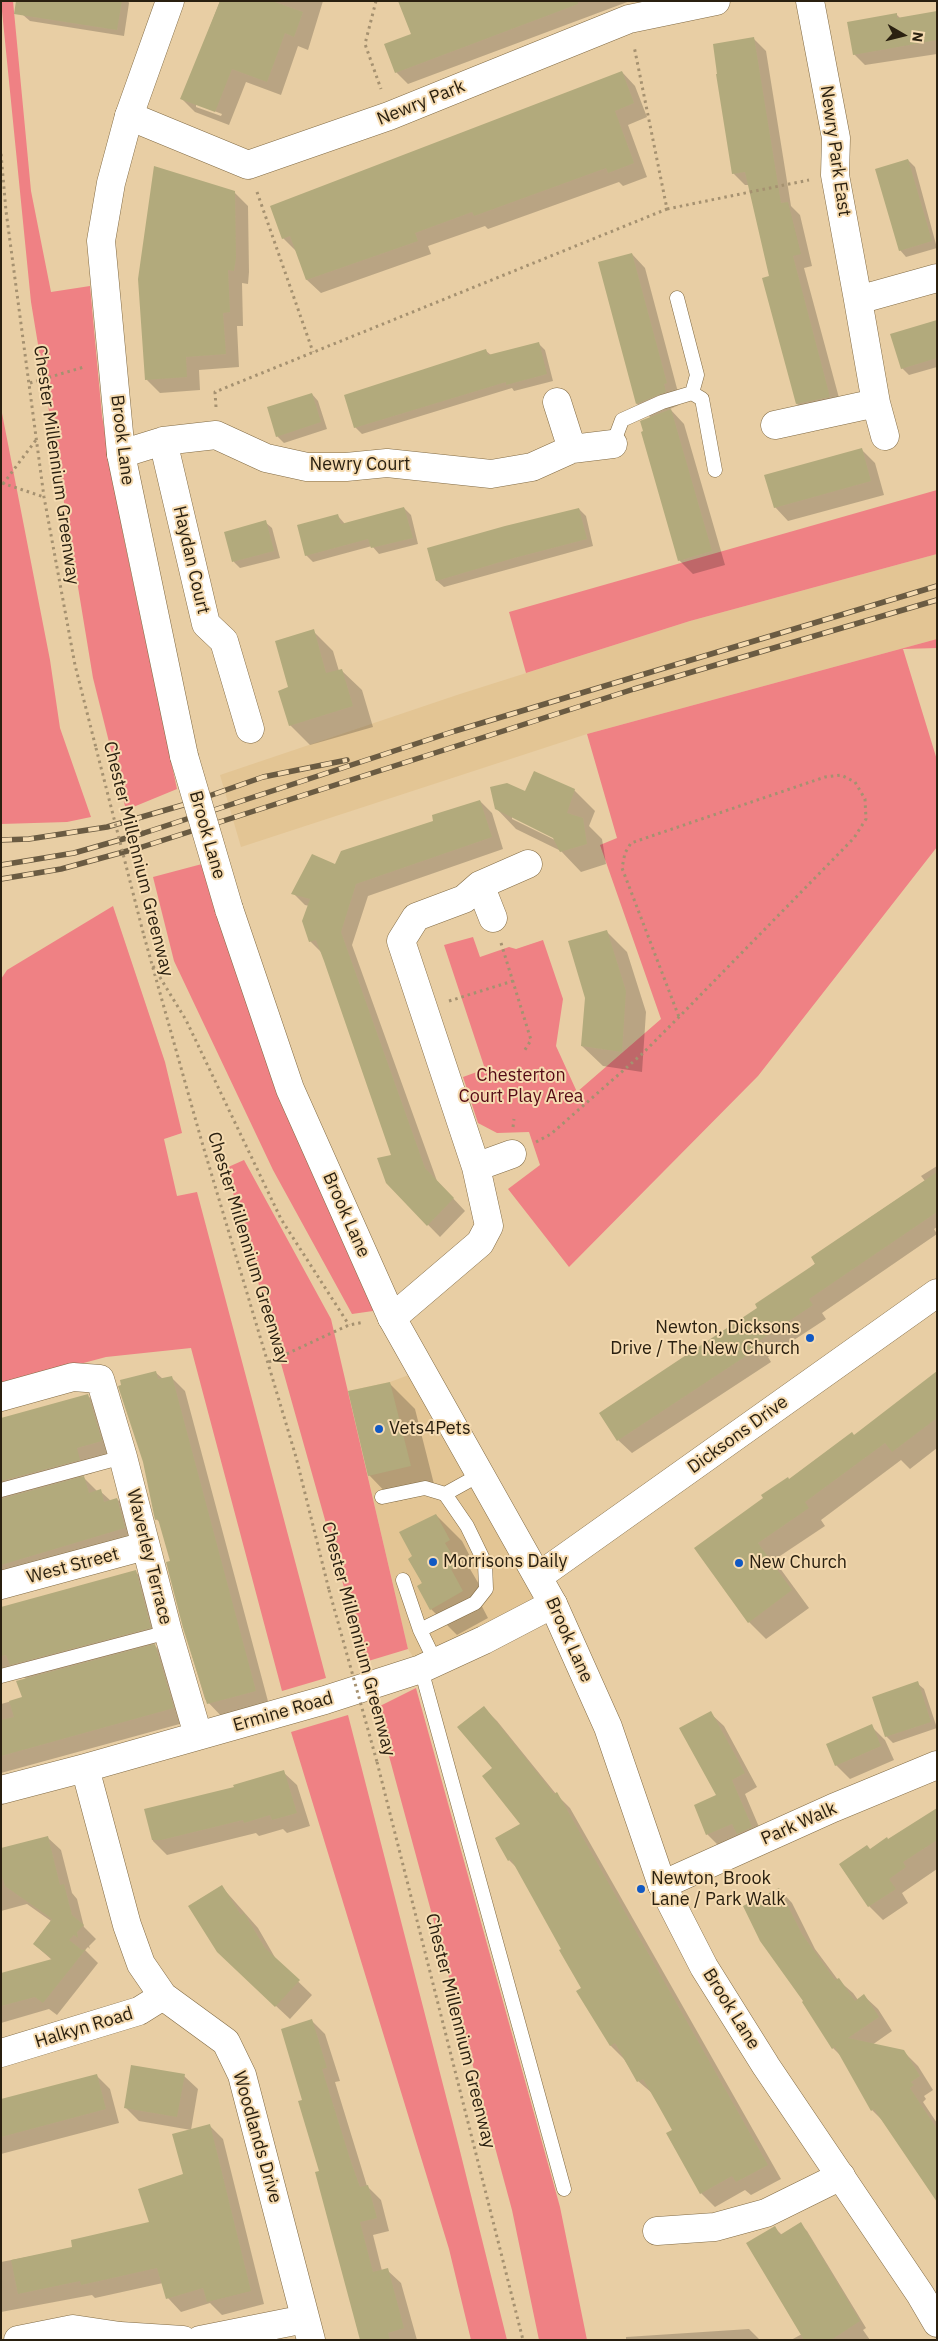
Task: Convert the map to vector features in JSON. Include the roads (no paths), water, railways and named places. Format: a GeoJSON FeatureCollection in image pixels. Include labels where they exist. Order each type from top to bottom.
{"type":"FeatureCollection","features":[{"type":"Feature","properties":{"kind":"street","name":"Brook Lane"},"geometry":{"type":"LineString","coordinates":[[170,1],[129,116],[111,183],[101,241],[121,454],[184,756],[229,909],[290,1089],[392,1318],[539,1576],[553,1604],[608,1727],[662,1884],[704,1967],[766,2066],[920,2294],[937,2323]]}},
{"type":"Feature","properties":{"kind":"street","name":"Newry Park"},"geometry":{"type":"LineString","coordinates":[[129,116],[248,165],[390,116],[629,18],[716,1]]}},
{"type":"Feature","properties":{"kind":"street","name":"Newry Park East"},"geometry":{"type":"LineString","coordinates":[[810,1],[836,138],[835,175],[876,403],[885,436]]}},
{"type":"Feature","properties":{"kind":"street"},"geometry":{"type":"LineString","coordinates":[[858,300],[937,278]]}},
{"type":"Feature","properties":{"kind":"street"},"geometry":{"type":"LineString","coordinates":[[557,402],[572,449]]}},
{"type":"Feature","properties":{"kind":"street"},"geometry":{"type":"LineString","coordinates":[[775,425],[876,403]]}},
{"type":"Feature","properties":{"kind":"street","name":"Newry Court"},"geometry":{"type":"LineString","coordinates":[[163,441],[216,435],[266,458],[307,467],[346,468],[387,463],[491,474],[532,467],[572,449],[613,444]]}},
{"type":"Feature","properties":{"kind":"street"},"geometry":{"type":"LineString","coordinates":[[121,454],[163,441]]}},
{"type":"Feature","properties":{"kind":"street","name":"Haydan Court"},"geometry":{"type":"LineString","coordinates":[[163,441],[206,624],[224,642],[250,729]]}},
{"type":"Feature","properties":{"kind":"street"},"geometry":{"type":"LineString","coordinates":[[392,1318],[480,1243],[488,1226],[476,1167],[401,941],[416,917],[464,899],[480,886],[528,864]]}},
{"type":"Feature","properties":{"kind":"street"},"geometry":{"type":"LineString","coordinates":[[480,886],[493,918]]}},
{"type":"Feature","properties":{"kind":"street"},"geometry":{"type":"LineString","coordinates":[[476,1167],[512,1154]]}},
{"type":"Feature","properties":{"kind":"street","name":"Dicksons Drive"},"geometry":{"type":"LineString","coordinates":[[539,1576],[937,1293]]}},
{"type":"Feature","properties":{"kind":"street","name":"Waverley Terrace"},"geometry":{"type":"LineString","coordinates":[[1,1397],[73,1378],[100,1379],[123,1457],[168,1632],[198,1735]]}},
{"type":"Feature","properties":{"kind":"street","name":"West Street"},"geometry":{"type":"LineString","coordinates":[[1,1585],[145,1546]]}},
{"type":"Feature","properties":{"kind":"street","name":"Ermine Road"},"geometry":{"type":"LineString","coordinates":[[1,1790],[325,1700],[429,1666],[553,1604]]}},
{"type":"Feature","properties":{"kind":"street","name":"Park Walk"},"geometry":{"type":"LineString","coordinates":[[662,1884],[833,1808],[937,1765]]}},
{"type":"Feature","properties":{"kind":"street","name":"Woodlands Drive"},"geometry":{"type":"LineString","coordinates":[[85,1768],[127,1925],[141,1964],[163,1996],[226,2042],[242,2075],[308,2330]]}},
{"type":"Feature","properties":{"kind":"street","name":"Halkyn Road"},"geometry":{"type":"LineString","coordinates":[[1,2053],[139,2012],[163,1996]]}},
{"type":"Feature","properties":{"kind":"street"},"geometry":{"type":"LineString","coordinates":[[657,2231],[715,2227],[766,2213],[841,2176]]}},
{"type":"Feature","properties":{"kind":"street"},"geometry":{"type":"LineString","coordinates":[[18,2340],[73,2329],[120,2336],[183,2340]]}},
{"type":"Feature","properties":{"kind":"street"},"geometry":{"type":"LineString","coordinates":[[200,2340],[308,2330]]}},
{"type":"Feature","properties":{"kind":"lane"},"geometry":{"type":"LineString","coordinates":[[677,298],[697,375],[692,393]]}},
{"type":"Feature","properties":{"kind":"lane"},"geometry":{"type":"LineString","coordinates":[[613,444],[622,420],[662,402],[692,393],[702,399],[715,470]]}},
{"type":"Feature","properties":{"kind":"lane"},"geometry":{"type":"LineString","coordinates":[[1,1490],[123,1457]]}},
{"type":"Feature","properties":{"kind":"lane"},"geometry":{"type":"LineString","coordinates":[[445,1494],[481,1474]]}},
{"type":"Feature","properties":{"kind":"lane"},"geometry":{"type":"LineString","coordinates":[[382,1497],[425,1488],[445,1494],[467,1526],[485,1563],[486,1589],[475,1603],[420,1630]]}},
{"type":"Feature","properties":{"kind":"lane"},"geometry":{"type":"LineString","coordinates":[[403,1580],[420,1630],[564,2189]]}},
{"type":"Feature","properties":{"kind":"lane"},"geometry":{"type":"LineString","coordinates":[[1,1676],[168,1632]]}},
{"type":"Feature","properties":{"kind":"railway"},"geometry":{"type":"LineString","coordinates":[[1,865],[74,853],[144,833],[455,731],[937,586]]}},
{"type":"Feature","properties":{"kind":"railway"},"geometry":{"type":"LineString","coordinates":[[1,879],[61,869],[142,847],[634,689],[937,600]]}},
{"type":"Feature","properties":{"kind":"railway"},"geometry":{"type":"LineString","coordinates":[[1,840],[29,839],[107,827],[183,805],[263,777],[347,760]]}},
{"type":"Feature","properties":{"kind":"place","name":"Newton, Dicksons Drive / The New Church"},"geometry":{"type":"Point","coordinates":[810,1338]}},
{"type":"Feature","properties":{"kind":"place","name":"Vets4Pets"},"geometry":{"type":"Point","coordinates":[379,1429]}},
{"type":"Feature","properties":{"kind":"place","name":"Morrisons Daily"},"geometry":{"type":"Point","coordinates":[433,1562]}},
{"type":"Feature","properties":{"kind":"place","name":"New Church"},"geometry":{"type":"Point","coordinates":[739,1563]}},
{"type":"Feature","properties":{"kind":"place","name":"Newton, Brook Lane / Park Walk"},"geometry":{"type":"Point","coordinates":[641,1889]}},
{"type":"Feature","properties":{"kind":"park label","name":"Chesterton Court Play Area"},"geometry":{"type":"Point","coordinates":[521,1086]}}]}
